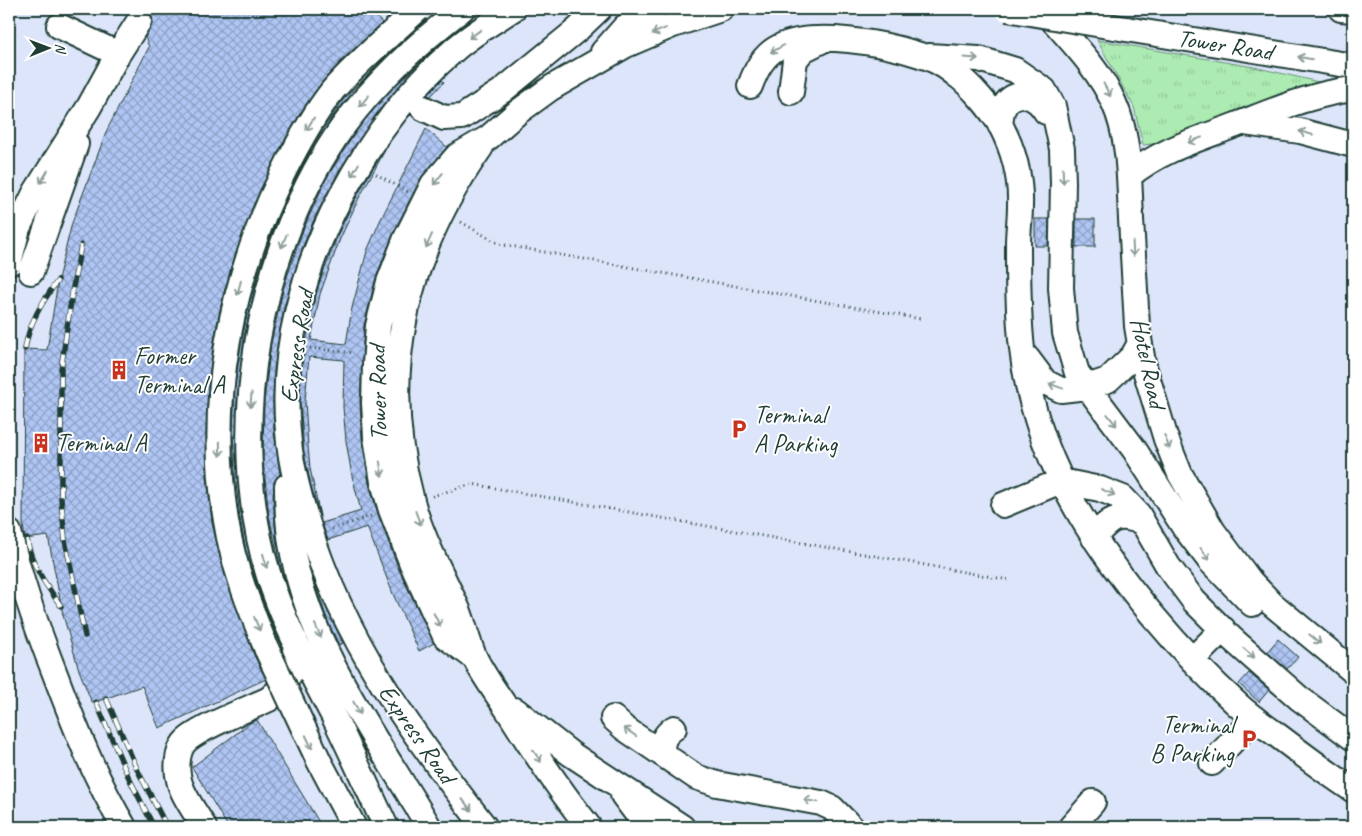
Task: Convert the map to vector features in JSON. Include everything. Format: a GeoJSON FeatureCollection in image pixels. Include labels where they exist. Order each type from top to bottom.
{"type":"FeatureCollection","features":[{"type":"Feature","properties":{"kind":"street"},"geometry":{"type":"LineString","coordinates":[[400,9],[404,25],[413,39]]}},
{"type":"Feature","properties":{"kind":"street"},"geometry":{"type":"LineString","coordinates":[[354,827],[307,738],[267,650],[239,578],[224,504],[220,452],[221,399],[229,333],[242,276],[259,226],[284,172],[305,132],[334,90],[356,65],[418,9]]}},
{"type":"Feature","properties":{"kind":"street"},"geometry":{"type":"LineString","coordinates":[[401,827],[338,725],[300,674],[295,640],[279,605],[260,539],[250,468],[250,412],[253,376],[269,288],[279,256],[308,187],[344,126],[364,100],[392,71],[413,39],[462,9]]}},
{"type":"Feature","properties":{"kind":"street","name":"Express Road"},"geometry":{"type":"LineString","coordinates":[[485,827],[407,722],[361,649],[336,598],[310,532],[293,468],[286,412],[289,364],[296,319],[308,276],[326,227],[351,178],[376,139],[403,103],[439,63],[467,40],[513,9]]}},
{"type":"Feature","properties":{"kind":"street"},"geometry":{"type":"LineString","coordinates":[[423,108],[444,118],[462,117],[502,92],[578,29],[599,9]]}},
{"type":"Feature","properties":{"kind":"street"},"geometry":{"type":"LineString","coordinates":[[592,65],[625,26],[654,9]]}},
{"type":"Feature","properties":{"kind":"street","name":"Tower Road"},"geometry":{"type":"LineString","coordinates":[[589,827],[550,775],[475,658],[458,612],[435,561],[402,506],[401,452],[397,418],[396,383],[399,345],[405,309],[416,275],[433,207],[467,167],[488,138],[518,112],[551,88],[624,46],[656,32],[721,9]]}},
{"type":"Feature","properties":{"kind":"street","name":"Tower Road"},"geometry":{"type":"LineString","coordinates":[[1007,9],[1353,66]]}},
{"type":"Feature","properties":{"kind":"street","name":"Hotel Road"},"geometry":{"type":"LineString","coordinates":[[1043,9],[1103,82],[1120,118],[1129,176],[1139,345],[1156,411],[1184,481],[1213,531],[1250,581],[1272,604],[1353,671]]}},
{"type":"Feature","properties":{"kind":"street"},"geometry":{"type":"LineString","coordinates":[[1087,9],[1082,14],[1078,30],[1090,64]]}},
{"type":"Feature","properties":{"kind":"street"},"geometry":{"type":"LineString","coordinates":[[1341,9],[1353,10]]}},
{"type":"Feature","properties":{"kind":"street"},"geometry":{"type":"LineString","coordinates":[[89,107],[34,261],[10,250],[18,228],[35,193],[89,107],[118,54],[139,21]]}},
{"type":"Feature","properties":{"kind":"street"},"geometry":{"type":"LineString","coordinates":[[59,26],[118,54]]}},
{"type":"Feature","properties":{"kind":"street"},"geometry":{"type":"LineString","coordinates":[[790,92],[795,60],[803,50],[823,40]]}},
{"type":"Feature","properties":{"kind":"street"},"geometry":{"type":"LineString","coordinates":[[750,86],[757,68],[767,55],[778,48],[793,42],[850,40],[923,56],[955,73],[975,92],[1000,125],[1015,160],[1019,179],[1018,301],[1023,353],[1035,414],[1055,468],[1082,520],[1127,585],[1192,660],[1238,706],[1326,773],[1353,790]]}},
{"type":"Feature","properties":{"kind":"street"},"geometry":{"type":"LineString","coordinates":[[923,56],[979,59],[1015,70],[1044,90],[1053,106],[1056,128],[1062,149],[1061,288],[1065,333],[1077,373],[1134,449],[1163,496],[1210,561],[1259,611],[1291,620]]}},
{"type":"Feature","properties":{"kind":"street"},"geometry":{"type":"LineString","coordinates":[[1129,176],[1154,157],[1241,123],[1301,100],[1353,89]]}},
{"type":"Feature","properties":{"kind":"street"},"geometry":{"type":"LineString","coordinates":[[1000,125],[1003,109],[1012,98],[1024,95],[1035,98],[1045,109],[1056,128]]}},
{"type":"Feature","properties":{"kind":"street"},"geometry":{"type":"LineString","coordinates":[[1241,123],[1279,127],[1353,145]]}},
{"type":"Feature","properties":{"kind":"street"},"geometry":{"type":"LineString","coordinates":[[1023,353],[1045,382],[1061,390],[1086,387],[1108,380],[1133,356],[1139,345]]}},
{"type":"Feature","properties":{"kind":"street"},"geometry":{"type":"LineString","coordinates":[[286,412],[287,501],[293,554],[308,606],[334,665],[363,718],[429,827]]}},
{"type":"Feature","properties":{"kind":"street"},"geometry":{"type":"LineString","coordinates":[[1003,504],[1061,480],[1100,489],[1123,498],[1138,514],[1168,566],[1194,601],[1222,629],[1299,698],[1353,738]]}},
{"type":"Feature","properties":{"kind":"street"},"geometry":{"type":"LineString","coordinates":[[1094,538],[1105,524],[1116,517],[1128,517],[1142,522]]}},
{"type":"Feature","properties":{"kind":"street"},"geometry":{"type":"LineString","coordinates":[[9,532],[17,565],[37,626],[76,730],[96,776],[124,827]]}},
{"type":"Feature","properties":{"kind":"street"},"geometry":{"type":"LineString","coordinates":[[1192,660],[1222,629]]}},
{"type":"Feature","properties":{"kind":"street"},"geometry":{"type":"LineString","coordinates":[[204,827],[182,789],[179,780],[178,762],[182,745],[194,734],[269,699],[300,674]]}},
{"type":"Feature","properties":{"kind":"street"},"geometry":{"type":"LineString","coordinates":[[269,699],[288,700],[299,703],[328,717],[338,725],[386,827]]}},
{"type":"Feature","properties":{"kind":"street"},"geometry":{"type":"LineString","coordinates":[[502,700],[571,754],[682,827]]}},
{"type":"Feature","properties":{"kind":"street"},"geometry":{"type":"LineString","coordinates":[[612,718],[696,777],[717,784],[821,803],[832,808],[851,827]]}},
{"type":"Feature","properties":{"kind":"street"},"geometry":{"type":"LineString","coordinates":[[1212,763],[1254,718]]}},
{"type":"Feature","properties":{"kind":"street"},"geometry":{"type":"LineString","coordinates":[[662,754],[662,742],[665,735],[674,728]]}},
{"type":"Feature","properties":{"kind":"street"},"geometry":{"type":"LineString","coordinates":[[611,780],[648,827]]}},
{"type":"Feature","properties":{"kind":"street"},"geometry":{"type":"LineString","coordinates":[[406,788],[440,827]]}},
{"type":"Feature","properties":{"kind":"street"},"geometry":{"type":"LineString","coordinates":[[1071,827],[1094,802]]}},
{"type":"Feature","properties":{"kind":"path"},"geometry":{"type":"LineString","coordinates":[[373,173],[499,244],[921,319]]}},
{"type":"Feature","properties":{"kind":"path"},"geometry":{"type":"LineString","coordinates":[[310,348],[354,353]]}},
{"type":"Feature","properties":{"kind":"path"},"geometry":{"type":"LineString","coordinates":[[325,532],[472,484],[1009,580]]}},
{"type":"Feature","properties":{"kind":"shaded area"},"geometry":{"type":"Polygon","coordinates":[[[9,9],[1353,9],[1353,827],[9,827],[9,9]]]}},
{"type":"Feature","properties":{"kind":"green space"},"geometry":{"type":"Polygon","coordinates":[[[1097,40],[1254,67],[1323,83],[1163,143],[1143,145],[1134,107],[1097,40]]]}},
{"type":"Feature","properties":{"kind":"building","name":"Former Terminal A"},"geometry":{"type":"Polygon","coordinates":[[[145,9],[369,9],[382,23],[344,58],[322,82],[301,112],[283,143],[253,206],[237,250],[223,295],[214,340],[208,385],[206,431],[207,477],[212,523],[230,591],[254,655],[266,679],[159,728],[142,686],[92,703],[79,670],[63,615],[48,536],[25,539],[23,524],[24,349],[47,350],[59,275],[72,223],[107,130],[149,47],[145,37],[153,21],[151,14],[145,9]]]}},
{"type":"Feature","properties":{"kind":"building"},"geometry":{"type":"Polygon","coordinates":[[[388,55],[333,116],[302,167],[324,127],[344,99],[388,55]]]}},
{"type":"Feature","properties":{"kind":"building"},"geometry":{"type":"Polygon","coordinates":[[[422,61],[380,109],[340,169],[315,217],[303,246],[284,307],[274,370],[274,432],[280,474],[275,480],[273,495],[276,539],[288,588],[281,569],[269,516],[263,460],[264,402],[271,343],[284,286],[303,230],[326,179],[367,117],[394,87],[422,61]]]}},
{"type":"Feature","properties":{"kind":"building"},"geometry":{"type":"Polygon","coordinates":[[[442,80],[444,82],[431,96],[427,95],[442,80]]]}},
{"type":"Feature","properties":{"kind":"building"},"geometry":{"type":"Polygon","coordinates":[[[426,129],[447,147],[421,178],[394,232],[376,277],[364,325],[360,403],[362,439],[369,484],[378,514],[399,570],[434,643],[419,651],[393,594],[367,527],[328,540],[322,523],[361,511],[346,441],[343,407],[344,360],[309,357],[305,401],[308,446],[310,468],[320,516],[304,453],[300,401],[301,372],[311,313],[319,284],[340,229],[364,183],[389,143],[358,200],[340,239],[320,294],[311,340],[346,344],[352,308],[367,251],[426,129]]]}},
{"type":"Feature","properties":{"kind":"building"},"geometry":{"type":"Polygon","coordinates":[[[302,167],[277,221],[257,279],[244,338],[237,400],[236,460],[242,520],[255,577],[282,649],[267,613],[246,551],[235,475],[233,431],[235,387],[250,301],[263,259],[278,217],[302,167]]]}},
{"type":"Feature","properties":{"kind":"building"},"geometry":{"type":"Polygon","coordinates":[[[1035,219],[1049,219],[1048,246],[1035,246],[1035,219]]]}},
{"type":"Feature","properties":{"kind":"building"},"geometry":{"type":"Polygon","coordinates":[[[1076,219],[1095,219],[1095,247],[1076,247],[1076,219]]]}},
{"type":"Feature","properties":{"kind":"building"},"geometry":{"type":"Polygon","coordinates":[[[314,581],[343,643],[339,645],[328,622],[314,581]]]}},
{"type":"Feature","properties":{"kind":"building"},"geometry":{"type":"Polygon","coordinates":[[[1278,639],[1298,657],[1287,669],[1267,652],[1278,639]]]}},
{"type":"Feature","properties":{"kind":"building"},"geometry":{"type":"Polygon","coordinates":[[[1249,673],[1269,690],[1259,702],[1239,684],[1249,673]]]}},
{"type":"Feature","properties":{"kind":"building"},"geometry":{"type":"Polygon","coordinates":[[[257,720],[322,827],[228,827],[192,767],[250,723],[257,720]]]}},
{"type":"Feature","properties":{"kind":"railway"},"geometry":{"type":"LineString","coordinates":[[81,245],[61,369],[61,498],[65,540],[85,636]]}},
{"type":"Feature","properties":{"kind":"railway"},"geometry":{"type":"LineString","coordinates":[[25,349],[33,321],[58,280]]}},
{"type":"Feature","properties":{"kind":"railway"},"geometry":{"type":"LineString","coordinates":[[27,539],[36,566],[61,606]]}},
{"type":"Feature","properties":{"kind":"railway"},"geometry":{"type":"LineString","coordinates":[[106,698],[138,771],[167,827]]}},
{"type":"Feature","properties":{"kind":"railway"},"geometry":{"type":"LineString","coordinates":[[96,702],[128,776],[154,827]]}},
{"type":"Feature","properties":{"kind":"place","name":"Former Terminal A"},"geometry":{"type":"Point","coordinates":[119,370]}},
{"type":"Feature","properties":{"kind":"place","name":"Terminal A Parking"},"geometry":{"type":"Point","coordinates":[739,429]}},
{"type":"Feature","properties":{"kind":"place","name":"Terminal A"},"geometry":{"type":"Point","coordinates":[41,443]}},
{"type":"Feature","properties":{"kind":"place","name":"Terminal B Parking"},"geometry":{"type":"Point","coordinates":[1249,739]}}]}
